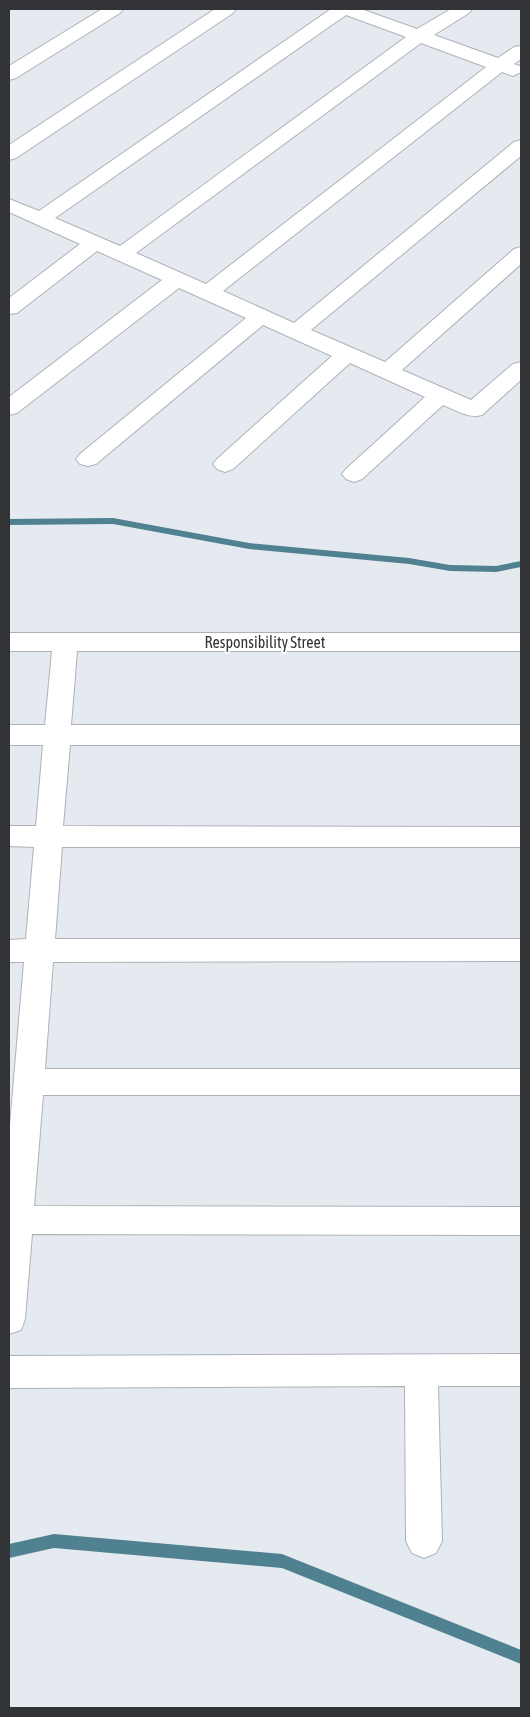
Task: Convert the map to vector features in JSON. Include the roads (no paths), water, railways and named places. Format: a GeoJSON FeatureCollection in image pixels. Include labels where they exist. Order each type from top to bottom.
{"type":"FeatureCollection","features":[{"type":"Feature","properties":{"kind":"street"},"geometry":{"type":"LineString","coordinates":[[9,74],[114,9]]}},
{"type":"Feature","properties":{"kind":"street"},"geometry":{"type":"LineString","coordinates":[[9,154],[226,9]]}},
{"type":"Feature","properties":{"kind":"street"},"geometry":{"type":"LineString","coordinates":[[20,214],[344,9],[521,73]]}},
{"type":"Feature","properties":{"kind":"street"},"geometry":{"type":"LineString","coordinates":[[121,255],[419,36],[463,9]]}},
{"type":"Feature","properties":{"kind":"street"},"geometry":{"type":"LineString","coordinates":[[208,293],[500,65],[521,51]]}},
{"type":"Feature","properties":{"kind":"street"},"geometry":{"type":"LineString","coordinates":[[296,332],[521,146]]}},
{"type":"Feature","properties":{"kind":"street"},"geometry":{"type":"LineString","coordinates":[[20,214],[177,279],[474,410],[521,368]]}},
{"type":"Feature","properties":{"kind":"street"},"geometry":{"type":"LineString","coordinates":[[9,308],[95,244]]}},
{"type":"Feature","properties":{"kind":"street"},"geometry":{"type":"LineString","coordinates":[[387,372],[521,253]]}},
{"type":"Feature","properties":{"kind":"street"},"geometry":{"type":"LineString","coordinates":[[9,408],[177,279]]}},
{"type":"Feature","properties":{"kind":"street"},"geometry":{"type":"LineString","coordinates":[[88,459],[261,316]]}},
{"type":"Feature","properties":{"kind":"street"},"geometry":{"type":"LineString","coordinates":[[225,464],[347,354]]}},
{"type":"Feature","properties":{"kind":"street"},"geometry":{"type":"LineString","coordinates":[[354,474],[440,395]]}},
{"type":"Feature","properties":{"kind":"street","name":"Responsibility Street"},"geometry":{"type":"LineString","coordinates":[[9,642],[521,642]]}},
{"type":"Feature","properties":{"kind":"street"},"geometry":{"type":"LineString","coordinates":[[9,1319],[21,1094],[39,951],[65,642]]}},
{"type":"Feature","properties":{"kind":"street"},"geometry":{"type":"LineString","coordinates":[[9,734],[521,735]]}},
{"type":"Feature","properties":{"kind":"street"},"geometry":{"type":"LineString","coordinates":[[9,836],[521,837]]}},
{"type":"Feature","properties":{"kind":"street"},"geometry":{"type":"LineString","coordinates":[[9,951],[521,950]]}},
{"type":"Feature","properties":{"kind":"street"},"geometry":{"type":"LineString","coordinates":[[21,1094],[521,1082]]}},
{"type":"Feature","properties":{"kind":"street"},"geometry":{"type":"LineString","coordinates":[[14,1227],[521,1221]]}},
{"type":"Feature","properties":{"kind":"street"},"geometry":{"type":"LineString","coordinates":[[421,1370],[424,1541]]}},
{"type":"Feature","properties":{"kind":"street"},"geometry":{"type":"LineString","coordinates":[[9,1372],[521,1370]]}},
{"type":"Feature","properties":{"kind":"waterway"},"geometry":{"type":"LineString","coordinates":[[9,522],[113,521],[249,546],[409,561],[450,568],[496,569],[521,564]]}},
{"type":"Feature","properties":{"kind":"waterway"},"geometry":{"type":"LineString","coordinates":[[9,1551],[54,1541],[282,1561],[521,1657]]}}]}
